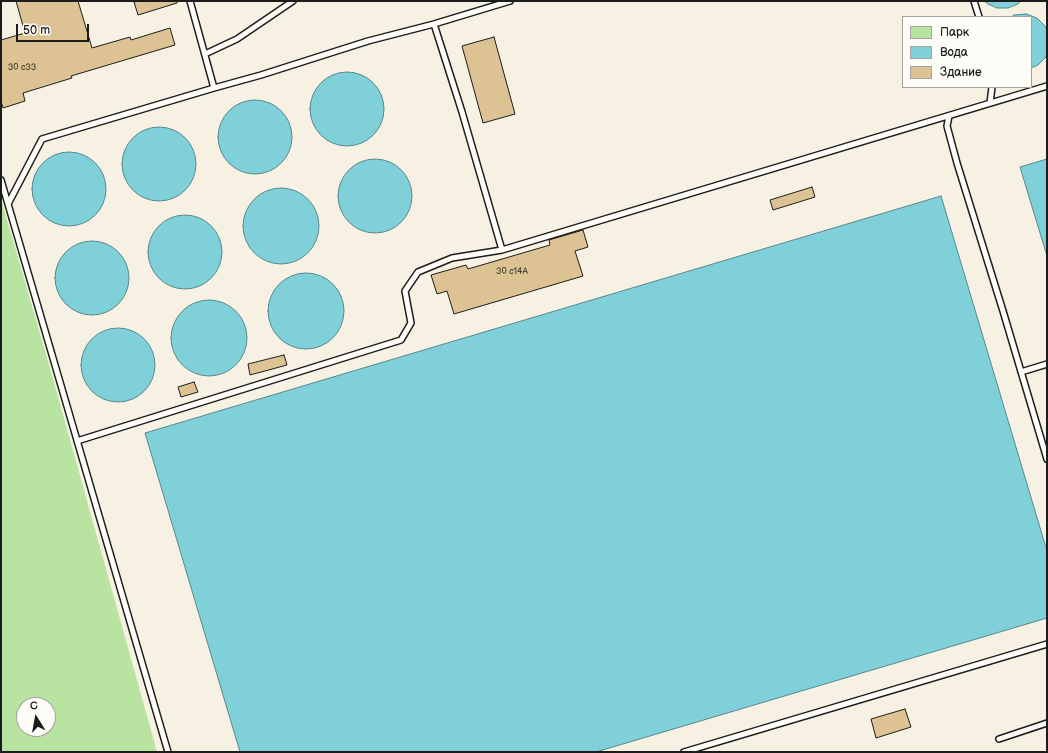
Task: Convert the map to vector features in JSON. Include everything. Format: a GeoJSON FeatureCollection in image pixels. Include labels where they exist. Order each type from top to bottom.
{"type":"FeatureCollection","features":[{"type":"Feature","properties":{"kind":"lane"},"geometry":{"type":"LineString","coordinates":[[190,1],[214,88]]}},
{"type":"Feature","properties":{"kind":"lane"},"geometry":{"type":"LineString","coordinates":[[205,54],[237,39],[293,1]]}},
{"type":"Feature","properties":{"kind":"lane"},"geometry":{"type":"LineString","coordinates":[[8,204],[42,139],[214,88],[261,76],[368,41],[434,24],[510,1]]}},
{"type":"Feature","properties":{"kind":"lane"},"geometry":{"type":"LineString","coordinates":[[974,1],[979,16]]}},
{"type":"Feature","properties":{"kind":"lane"},"geometry":{"type":"LineString","coordinates":[[434,24],[462,112],[502,250]]}},
{"type":"Feature","properties":{"kind":"lane"},"geometry":{"type":"LineString","coordinates":[[77,441],[401,340],[411,322],[405,291],[418,272],[452,258],[502,250],[1047,86]]}},
{"type":"Feature","properties":{"kind":"lane"},"geometry":{"type":"LineString","coordinates":[[990,103],[992,88]]}},
{"type":"Feature","properties":{"kind":"lane"},"geometry":{"type":"LineString","coordinates":[[949,116],[948,126],[957,163],[1047,459]]}},
{"type":"Feature","properties":{"kind":"lane"},"geometry":{"type":"LineString","coordinates":[[1,180],[168,752]]}},
{"type":"Feature","properties":{"kind":"lane"},"geometry":{"type":"LineString","coordinates":[[1021,372],[1047,364]]}},
{"type":"Feature","properties":{"kind":"lane"},"geometry":{"type":"LineString","coordinates":[[684,752],[1047,644]]}},
{"type":"Feature","properties":{"kind":"lane"},"geometry":{"type":"LineString","coordinates":[[999,739],[1047,723]]}},
{"type":"Feature","properties":{"kind":"green space"},"geometry":{"type":"Polygon","coordinates":[[[1,199],[52,375],[157,752],[1,752],[1,199]]]}},
{"type":"Feature","properties":{"kind":"water"},"geometry":{"type":"Polygon","coordinates":[[[984,1],[1021,1],[1018,4],[1008,8],[997,8],[984,1]]]}},
{"type":"Feature","properties":{"kind":"water"},"geometry":{"type":"Polygon","coordinates":[[[1026,14],[1032,16],[1012,16],[1026,14]]]}},
{"type":"Feature","properties":{"kind":"water"},"geometry":{"type":"Polygon","coordinates":[[[1032,16],[1037,18],[1047,30],[1047,54],[1038,65],[1032,68],[1032,16]]]}},
{"type":"Feature","properties":{"kind":"water"},"geometry":{"type":"Polygon","coordinates":[[[340,72],[354,72],[361,74],[374,82],[382,95],[384,109],[382,123],[374,136],[361,144],[354,146],[340,146],[333,144],[320,136],[312,123],[310,116],[310,102],[312,95],[320,82],[333,74],[340,72]]]}},
{"type":"Feature","properties":{"kind":"water"},"geometry":{"type":"Polygon","coordinates":[[[248,100],[262,100],[269,102],[282,110],[290,123],[292,137],[290,151],[282,164],[269,172],[262,174],[248,174],[241,172],[228,164],[220,151],[218,144],[218,130],[220,123],[228,110],[241,102],[248,100]]]}},
{"type":"Feature","properties":{"kind":"water"},"geometry":{"type":"Polygon","coordinates":[[[152,127],[166,127],[173,129],[186,137],[194,150],[196,164],[194,178],[186,191],[173,199],[166,201],[152,201],[145,199],[132,191],[124,178],[122,171],[122,157],[124,150],[132,137],[145,129],[152,127]]]}},
{"type":"Feature","properties":{"kind":"water"},"geometry":{"type":"Polygon","coordinates":[[[62,152],[76,152],[83,154],[96,162],[104,175],[106,189],[104,203],[96,216],[83,224],[76,226],[62,226],[55,224],[42,216],[34,203],[32,196],[32,182],[34,175],[42,162],[55,154],[62,152]]]}},
{"type":"Feature","properties":{"kind":"water"},"geometry":{"type":"Polygon","coordinates":[[[368,159],[382,159],[389,161],[402,169],[410,182],[412,196],[410,210],[402,223],[389,231],[382,233],[368,233],[361,231],[348,223],[340,210],[338,203],[338,189],[340,182],[348,169],[361,161],[368,159]]]}},
{"type":"Feature","properties":{"kind":"water"},"geometry":{"type":"Polygon","coordinates":[[[1047,159],[1047,256],[1020,167],[1047,159]]]}},
{"type":"Feature","properties":{"kind":"water"},"geometry":{"type":"Polygon","coordinates":[[[281,188],[295,191],[308,199],[316,212],[319,226],[316,240],[308,253],[295,261],[281,264],[267,261],[254,253],[246,240],[243,226],[246,212],[254,199],[267,191],[281,188]]]}},
{"type":"Feature","properties":{"kind":"water"},"geometry":{"type":"Polygon","coordinates":[[[941,196],[1047,551],[1047,618],[596,752],[240,752],[145,433],[941,196]]]}},
{"type":"Feature","properties":{"kind":"water"},"geometry":{"type":"Polygon","coordinates":[[[178,215],[192,215],[199,217],[212,225],[220,238],[222,252],[220,266],[212,279],[199,287],[192,289],[178,289],[171,287],[158,279],[150,266],[148,259],[148,245],[150,238],[158,225],[171,217],[178,215]]]}},
{"type":"Feature","properties":{"kind":"water"},"geometry":{"type":"Polygon","coordinates":[[[85,241],[99,241],[106,243],[119,251],[127,264],[129,278],[127,292],[119,305],[106,313],[99,315],[85,315],[78,313],[65,305],[57,292],[55,285],[55,271],[57,264],[65,251],[78,243],[85,241]]]}},
{"type":"Feature","properties":{"kind":"water"},"geometry":{"type":"Polygon","coordinates":[[[306,273],[320,276],[333,284],[341,297],[344,311],[341,325],[333,338],[320,346],[306,349],[292,346],[279,338],[271,325],[268,311],[271,297],[279,284],[292,276],[306,273]]]}},
{"type":"Feature","properties":{"kind":"water"},"geometry":{"type":"Polygon","coordinates":[[[209,300],[223,303],[236,311],[244,324],[247,338],[244,352],[236,365],[223,373],[209,376],[195,373],[182,365],[174,352],[171,338],[174,324],[182,311],[195,303],[209,300]]]}},
{"type":"Feature","properties":{"kind":"water"},"geometry":{"type":"Polygon","coordinates":[[[111,328],[125,328],[132,330],[145,338],[153,351],[155,365],[153,379],[145,392],[132,400],[125,402],[111,402],[104,400],[91,392],[83,379],[81,372],[81,358],[83,351],[91,338],[104,330],[111,328]]]}},
{"type":"Feature","properties":{"kind":"building"},"geometry":{"type":"Polygon","coordinates":[[[16,1],[78,1],[92,48],[130,37],[131,40],[170,28],[175,45],[71,76],[72,78],[23,93],[25,101],[3,108],[1,101],[1,40],[25,33],[16,1]]]}},
{"type":"Feature","properties":{"kind":"building"},"geometry":{"type":"Polygon","coordinates":[[[177,1],[177,3],[138,15],[134,2],[177,1]]]}},
{"type":"Feature","properties":{"kind":"building"},"geometry":{"type":"Polygon","coordinates":[[[494,37],[515,114],[483,123],[462,46],[494,37]]]}},
{"type":"Feature","properties":{"kind":"building"},"geometry":{"type":"Polygon","coordinates":[[[812,187],[815,197],[773,210],[770,200],[812,187]]]}},
{"type":"Feature","properties":{"kind":"building"},"geometry":{"type":"Polygon","coordinates":[[[583,230],[588,247],[575,251],[583,276],[454,314],[447,291],[437,294],[431,275],[466,265],[468,269],[550,245],[549,240],[583,230]]]}},
{"type":"Feature","properties":{"kind":"building"},"geometry":{"type":"Polygon","coordinates":[[[284,355],[287,365],[250,375],[248,364],[284,355]]]}},
{"type":"Feature","properties":{"kind":"building"},"geometry":{"type":"Polygon","coordinates":[[[194,382],[198,392],[181,397],[178,387],[194,382]]]}},
{"type":"Feature","properties":{"kind":"building"},"geometry":{"type":"Polygon","coordinates":[[[905,709],[911,727],[876,738],[871,719],[905,709]]]}}]}
